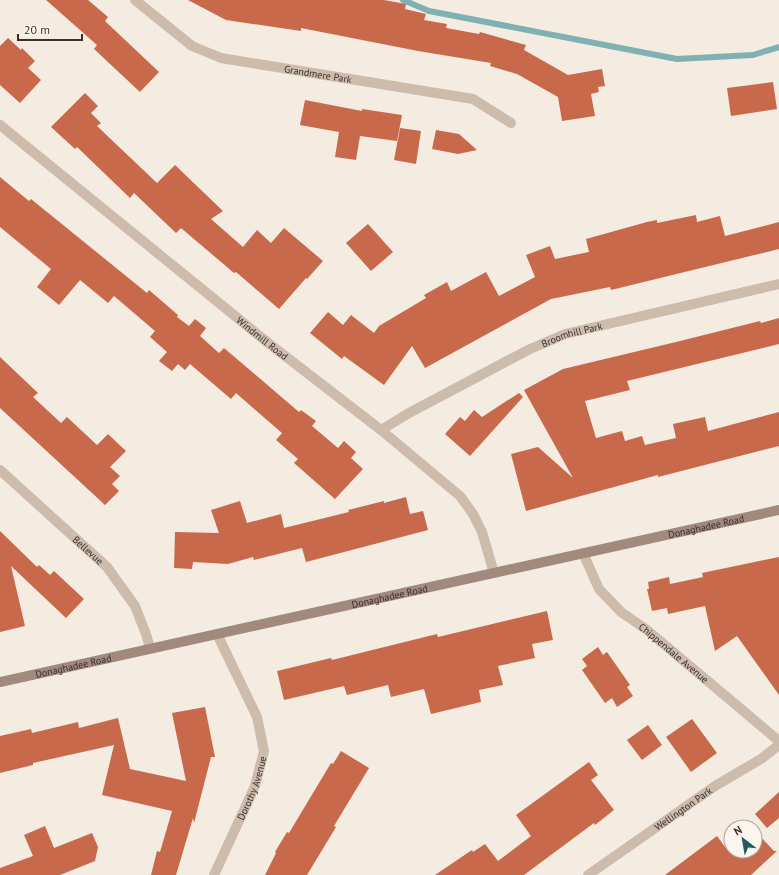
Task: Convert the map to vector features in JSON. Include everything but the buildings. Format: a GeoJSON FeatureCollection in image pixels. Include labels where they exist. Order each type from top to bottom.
{"type":"FeatureCollection","features":[{"type":"Feature","properties":{"kind":"main road","name":"Donaghadee Road"},"geometry":{"type":"LineString","coordinates":[[0,682],[779,510]]}},
{"type":"Feature","properties":{"kind":"street","name":"Grandmere Park"},"geometry":{"type":"LineString","coordinates":[[135,0],[192,46],[221,58],[473,99],[512,123]]}},
{"type":"Feature","properties":{"kind":"street","name":"Windmill Road"},"geometry":{"type":"LineString","coordinates":[[0,125],[267,342],[381,430],[460,496],[473,514],[482,532],[494,572]]}},
{"type":"Feature","properties":{"kind":"street","name":"Broomhill Park"},"geometry":{"type":"LineString","coordinates":[[381,430],[409,413],[528,350],[565,334],[779,284]]}},
{"type":"Feature","properties":{"kind":"street","name":"Bellevue"},"geometry":{"type":"LineString","coordinates":[[0,470],[107,567],[135,606],[150,648]]}},
{"type":"Feature","properties":{"kind":"street","name":"Chippendale Avenue"},"geometry":{"type":"LineString","coordinates":[[583,553],[599,589],[622,612],[647,630],[779,741]]}},
{"type":"Feature","properties":{"kind":"street","name":"Dorothy Avenue"},"geometry":{"type":"LineString","coordinates":[[214,875],[255,786],[264,751],[257,717],[217,634]]}},
{"type":"Feature","properties":{"kind":"street","name":"Wellington Park"},"geometry":{"type":"LineString","coordinates":[[588,875],[600,872],[715,786],[761,759],[779,745]]}},
{"type":"Feature","properties":{"kind":"waterway"},"geometry":{"type":"LineString","coordinates":[[403,0],[429,11],[677,59],[753,55],[779,47]]}}]}
